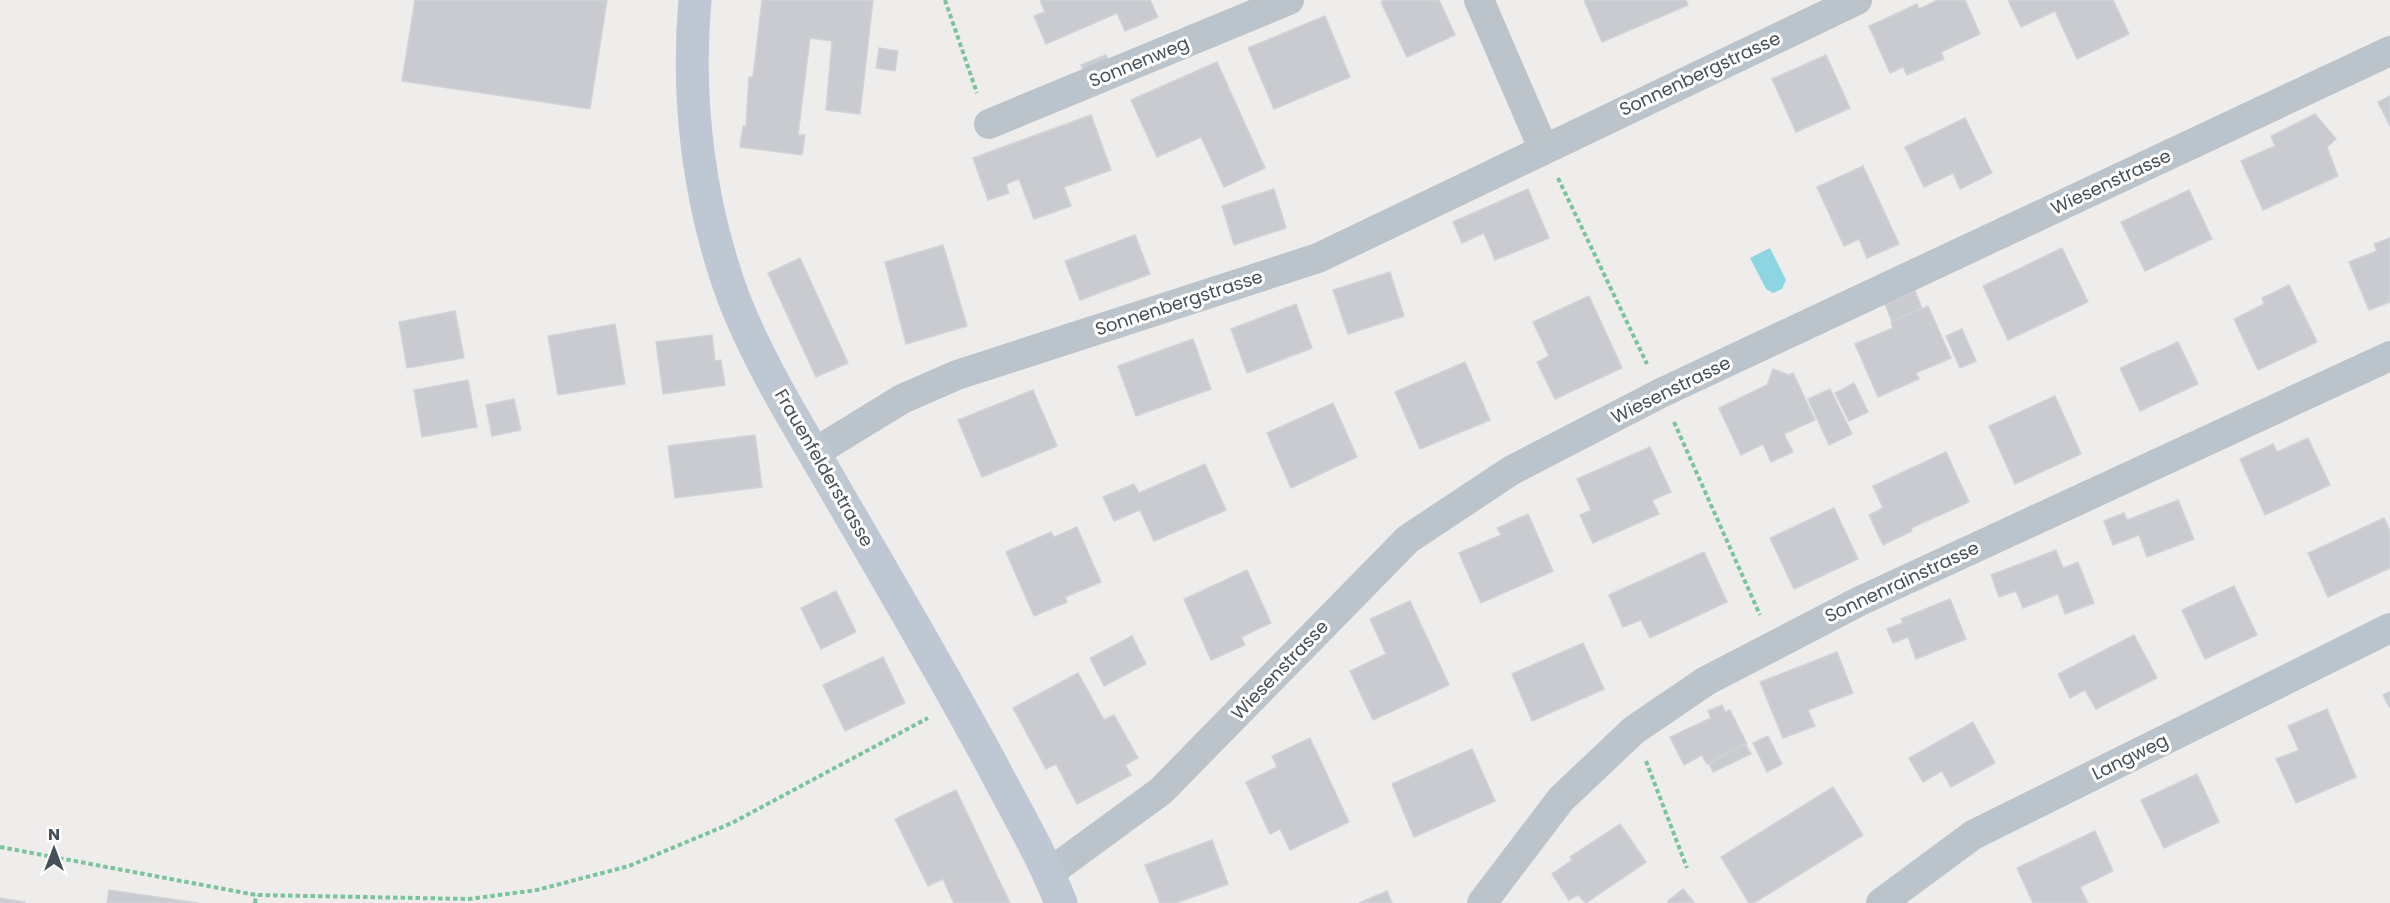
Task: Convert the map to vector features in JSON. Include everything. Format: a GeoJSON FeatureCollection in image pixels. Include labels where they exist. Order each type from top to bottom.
{"type":"FeatureCollection","features":[{"type":"Feature","properties":{"kind":"street","name":"Frauenfelderstrasse"},"geometry":{"type":"LineString","coordinates":[[695,0],[692,81],[698,159],[712,227],[734,299],[766,366],[814,453],[957,702],[1049,873],[1061,903]]}},
{"type":"Feature","properties":{"kind":"street","name":"Sonnenweg"},"geometry":{"type":"LineString","coordinates":[[989,124],[1289,0]]}},
{"type":"Feature","properties":{"kind":"street"},"geometry":{"type":"LineString","coordinates":[[1479,0],[1543,148]]}},
{"type":"Feature","properties":{"kind":"street","name":"Sonnenbergstrasse"},"geometry":{"type":"LineString","coordinates":[[814,453],[902,399],[957,375],[1318,258],[1543,148],[1857,0]]}},
{"type":"Feature","properties":{"kind":"street","name":"Wiesenstrasse"},"geometry":{"type":"LineString","coordinates":[[1049,873],[1161,791],[1408,539],[1512,470],[1661,393],[2390,51]]}},
{"type":"Feature","properties":{"kind":"street","name":"Sonnenrainstrasse"},"geometry":{"type":"LineString","coordinates":[[1482,903],[1561,800],[1634,730],[1706,681],[1773,644],[2390,356]]}},
{"type":"Feature","properties":{"kind":"street","name":"Langweg"},"geometry":{"type":"LineString","coordinates":[[1881,903],[1973,835],[2390,628]]}},
{"type":"Feature","properties":{"kind":"path"},"geometry":{"type":"LineString","coordinates":[[945,0],[989,124]]}},
{"type":"Feature","properties":{"kind":"path"},"geometry":{"type":"LineString","coordinates":[[1543,148],[1661,393],[1773,644]]}},
{"type":"Feature","properties":{"kind":"path"},"geometry":{"type":"LineString","coordinates":[[0,847],[256,895],[469,899],[537,890],[630,866],[732,823],[957,702]]}},
{"type":"Feature","properties":{"kind":"path"},"geometry":{"type":"LineString","coordinates":[[1634,730],[1687,868]]}},
{"type":"Feature","properties":{"kind":"path"},"geometry":{"type":"LineString","coordinates":[[255,903],[256,895]]}},
{"type":"Feature","properties":{"kind":"water"},"geometry":{"type":"Polygon","coordinates":[[[1770,248],[1786,280],[1782,289],[1773,293],[1766,289],[1750,258],[1770,248]]]}},
{"type":"Feature","properties":{"kind":"building"},"geometry":{"type":"Polygon","coordinates":[[[415,0],[607,0],[590,109],[402,81],[415,0]]]}},
{"type":"Feature","properties":{"kind":"building"},"geometry":{"type":"Polygon","coordinates":[[[762,0],[873,0],[860,114],[826,110],[832,41],[810,38],[798,135],[805,135],[802,155],[740,147],[743,126],[746,127],[749,77],[753,77],[762,0]]]}},
{"type":"Feature","properties":{"kind":"building"},"geometry":{"type":"Polygon","coordinates":[[[1040,0],[1150,0],[1158,17],[1125,31],[1117,13],[1046,44],[1034,16],[1045,12],[1040,0]]]}},
{"type":"Feature","properties":{"kind":"building"},"geometry":{"type":"Polygon","coordinates":[[[1385,0],[1439,0],[1455,35],[1407,57],[1381,2],[1385,0]]]}},
{"type":"Feature","properties":{"kind":"building"},"geometry":{"type":"Polygon","coordinates":[[[1584,0],[1686,0],[1688,5],[1602,42],[1584,0]]]}},
{"type":"Feature","properties":{"kind":"building"},"geometry":{"type":"Polygon","coordinates":[[[1938,0],[1965,0],[1980,34],[1941,52],[1944,59],[1907,75],[1903,67],[1890,73],[1869,26],[1917,4],[1919,9],[1938,0]]]}},
{"type":"Feature","properties":{"kind":"building"},"geometry":{"type":"Polygon","coordinates":[[[2008,0],[2113,0],[2129,34],[2077,59],[2055,11],[2021,27],[2008,0]]]}},
{"type":"Feature","properties":{"kind":"building"},"geometry":{"type":"Polygon","coordinates":[[[1325,16],[1350,77],[1274,109],[1248,48],[1325,16]]]}},
{"type":"Feature","properties":{"kind":"building"},"geometry":{"type":"Polygon","coordinates":[[[879,48],[898,51],[895,71],[876,68],[879,48]]]}},
{"type":"Feature","properties":{"kind":"building"},"geometry":{"type":"Polygon","coordinates":[[[1106,55],[1113,72],[1088,82],[1081,65],[1106,55]]]}},
{"type":"Feature","properties":{"kind":"building"},"geometry":{"type":"Polygon","coordinates":[[[1826,55],[1850,108],[1796,132],[1772,79],[1826,55]]]}},
{"type":"Feature","properties":{"kind":"building"},"geometry":{"type":"Polygon","coordinates":[[[1217,62],[1265,168],[1224,187],[1201,137],[1157,157],[1131,100],[1217,62]]]}},
{"type":"Feature","properties":{"kind":"building"},"geometry":{"type":"Polygon","coordinates":[[[2390,96],[2390,126],[2378,102],[2390,96]]]}},
{"type":"Feature","properties":{"kind":"building"},"geometry":{"type":"Polygon","coordinates":[[[2315,114],[2336,139],[2327,147],[2338,176],[2263,210],[2241,161],[2275,146],[2271,136],[2315,114]]]}},
{"type":"Feature","properties":{"kind":"building"},"geometry":{"type":"Polygon","coordinates":[[[1091,115],[1111,170],[1064,187],[1071,206],[1034,219],[1019,179],[1006,184],[1009,193],[988,200],[973,158],[1091,115]]]}},
{"type":"Feature","properties":{"kind":"building"},"geometry":{"type":"Polygon","coordinates":[[[1965,118],[1992,173],[1960,189],[1953,173],[1924,187],[1905,147],[1965,118]]]}},
{"type":"Feature","properties":{"kind":"building"},"geometry":{"type":"Polygon","coordinates":[[[1863,166],[1899,244],[1867,258],[1859,239],[1844,246],[1817,187],[1863,166]]]}},
{"type":"Feature","properties":{"kind":"building"},"geometry":{"type":"Polygon","coordinates":[[[1274,189],[1286,228],[1234,245],[1222,206],[1274,189]]]}},
{"type":"Feature","properties":{"kind":"building"},"geometry":{"type":"Polygon","coordinates":[[[1528,189],[1549,238],[1495,260],[1484,233],[1462,243],[1453,222],[1528,189]]]}},
{"type":"Feature","properties":{"kind":"building"},"geometry":{"type":"Polygon","coordinates":[[[2189,190],[2212,239],[2145,271],[2121,222],[2189,190]]]}},
{"type":"Feature","properties":{"kind":"building"},"geometry":{"type":"Polygon","coordinates":[[[1135,235],[1150,274],[1080,300],[1065,261],[1135,235]]]}},
{"type":"Feature","properties":{"kind":"building"},"geometry":{"type":"Polygon","coordinates":[[[2390,238],[2390,302],[2369,310],[2349,262],[2377,251],[2374,244],[2390,238]]]}},
{"type":"Feature","properties":{"kind":"building"},"geometry":{"type":"Polygon","coordinates":[[[943,245],[967,326],[906,344],[885,262],[943,245]]]}},
{"type":"Feature","properties":{"kind":"building"},"geometry":{"type":"Polygon","coordinates":[[[2062,248],[2088,302],[2008,340],[1983,286],[2062,248]]]}},
{"type":"Feature","properties":{"kind":"building"},"geometry":{"type":"Polygon","coordinates":[[[800,258],[848,363],[816,377],[768,273],[800,258]]]}},
{"type":"Feature","properties":{"kind":"building"},"geometry":{"type":"Polygon","coordinates":[[[1390,272],[1404,316],[1348,334],[1333,290],[1390,272]]]}},
{"type":"Feature","properties":{"kind":"building"},"geometry":{"type":"Polygon","coordinates":[[[2289,285],[2317,342],[2258,370],[2234,319],[2264,304],[2262,298],[2289,285]]]}},
{"type":"Feature","properties":{"kind":"building"},"geometry":{"type":"Polygon","coordinates":[[[1915,291],[1922,308],[1892,322],[1885,304],[1915,291]]]}},
{"type":"Feature","properties":{"kind":"building"},"geometry":{"type":"Polygon","coordinates":[[[1589,296],[1622,368],[1555,399],[1537,362],[1549,356],[1533,322],[1589,296]]]}},
{"type":"Feature","properties":{"kind":"building"},"geometry":{"type":"Polygon","coordinates":[[[1296,304],[1312,348],[1247,373],[1231,329],[1296,304]]]}},
{"type":"Feature","properties":{"kind":"building"},"geometry":{"type":"Polygon","coordinates":[[[1928,306],[1951,358],[1916,373],[1919,379],[1878,397],[1855,344],[1893,328],[1891,322],[1928,306]]]}},
{"type":"Feature","properties":{"kind":"building"},"geometry":{"type":"Polygon","coordinates":[[[455,311],[464,358],[407,368],[399,322],[455,311]]]}},
{"type":"Feature","properties":{"kind":"building"},"geometry":{"type":"Polygon","coordinates":[[[615,324],[625,384],[558,395],[548,336],[615,324]]]}},
{"type":"Feature","properties":{"kind":"building"},"geometry":{"type":"Polygon","coordinates":[[[1962,329],[1976,361],[1960,368],[1946,336],[1962,329]]]}},
{"type":"Feature","properties":{"kind":"building"},"geometry":{"type":"Polygon","coordinates":[[[712,335],[715,361],[721,360],[725,385],[663,394],[656,342],[712,335]]]}},
{"type":"Feature","properties":{"kind":"building"},"geometry":{"type":"Polygon","coordinates":[[[1193,339],[1211,389],[1136,416],[1118,366],[1193,339]]]}},
{"type":"Feature","properties":{"kind":"building"},"geometry":{"type":"Polygon","coordinates":[[[2178,342],[2198,384],[2140,411],[2120,368],[2178,342]]]}},
{"type":"Feature","properties":{"kind":"building"},"geometry":{"type":"Polygon","coordinates":[[[1465,362],[1490,420],[1420,449],[1395,392],[1465,362]]]}},
{"type":"Feature","properties":{"kind":"building"},"geometry":{"type":"Polygon","coordinates":[[[1773,369],[1789,375],[1793,373],[1815,420],[1784,434],[1793,452],[1771,462],[1763,444],[1741,455],[1719,408],[1767,385],[1773,369]]]}},
{"type":"Feature","properties":{"kind":"building"},"geometry":{"type":"Polygon","coordinates":[[[468,380],[477,427],[422,437],[414,390],[468,380]]]}},
{"type":"Feature","properties":{"kind":"building"},"geometry":{"type":"Polygon","coordinates":[[[1854,383],[1868,412],[1849,421],[1835,393],[1854,383]]]}},
{"type":"Feature","properties":{"kind":"building"},"geometry":{"type":"Polygon","coordinates":[[[1830,389],[1852,434],[1829,445],[1808,399],[1830,389]]]}},
{"type":"Feature","properties":{"kind":"building"},"geometry":{"type":"Polygon","coordinates":[[[1033,390],[1057,446],[982,477],[958,420],[1033,390]]]}},
{"type":"Feature","properties":{"kind":"building"},"geometry":{"type":"Polygon","coordinates":[[[2055,396],[2081,454],[2015,484],[1989,426],[2055,396]]]}},
{"type":"Feature","properties":{"kind":"building"},"geometry":{"type":"Polygon","coordinates":[[[514,399],[521,430],[492,436],[486,405],[514,399]]]}},
{"type":"Feature","properties":{"kind":"building"},"geometry":{"type":"Polygon","coordinates":[[[1333,403],[1357,457],[1291,488],[1267,433],[1333,403]]]}},
{"type":"Feature","properties":{"kind":"building"},"geometry":{"type":"Polygon","coordinates":[[[755,435],[762,487],[675,498],[668,446],[755,435]]]}},
{"type":"Feature","properties":{"kind":"building"},"geometry":{"type":"Polygon","coordinates":[[[2308,438],[2330,485],[2265,515],[2240,459],[2273,444],[2277,452],[2308,438]]]}},
{"type":"Feature","properties":{"kind":"building"},"geometry":{"type":"Polygon","coordinates":[[[1650,447],[1671,492],[1652,500],[1659,514],[1593,543],[1580,515],[1591,510],[1577,479],[1650,447]]]}},
{"type":"Feature","properties":{"kind":"building"},"geometry":{"type":"Polygon","coordinates":[[[1946,452],[1969,502],[1911,528],[1912,531],[1883,545],[1869,515],[1883,508],[1873,486],[1946,452]]]}},
{"type":"Feature","properties":{"kind":"building"},"geometry":{"type":"Polygon","coordinates":[[[1205,464],[1226,510],[1154,541],[1140,510],[1114,521],[1103,497],[1134,484],[1139,493],[1205,464]]]}},
{"type":"Feature","properties":{"kind":"building"},"geometry":{"type":"Polygon","coordinates":[[[2178,500],[2194,539],[2147,557],[2139,535],[2113,545],[2104,521],[2124,513],[2127,520],[2178,500]]]}},
{"type":"Feature","properties":{"kind":"building"},"geometry":{"type":"Polygon","coordinates":[[[1834,508],[1858,559],[1794,589],[1770,538],[1834,508]]]}},
{"type":"Feature","properties":{"kind":"building"},"geometry":{"type":"Polygon","coordinates":[[[1528,514],[1553,571],[1481,603],[1459,553],[1501,535],[1497,528],[1528,514]]]}},
{"type":"Feature","properties":{"kind":"building"},"geometry":{"type":"Polygon","coordinates":[[[2384,518],[2390,531],[2390,568],[2328,597],[2308,553],[2384,518]]]}},
{"type":"Feature","properties":{"kind":"building"},"geometry":{"type":"Polygon","coordinates":[[[1077,527],[1101,582],[1065,597],[1067,602],[1034,616],[1006,552],[1051,532],[1054,537],[1077,527]]]}},
{"type":"Feature","properties":{"kind":"building"},"geometry":{"type":"Polygon","coordinates":[[[2056,550],[2063,568],[2078,562],[2094,603],[2065,614],[2058,594],[2023,608],[2016,591],[1999,597],[1991,575],[2056,550]]]}},
{"type":"Feature","properties":{"kind":"building"},"geometry":{"type":"Polygon","coordinates":[[[1704,552],[1727,602],[1650,638],[1641,620],[1623,627],[1609,595],[1704,552]]]}},
{"type":"Feature","properties":{"kind":"building"},"geometry":{"type":"Polygon","coordinates":[[[1247,570],[1271,623],[1241,637],[1245,645],[1211,660],[1184,599],[1247,570]]]}},
{"type":"Feature","properties":{"kind":"building"},"geometry":{"type":"Polygon","coordinates":[[[2234,586],[2257,635],[2205,659],[2182,610],[2234,586]]]}},
{"type":"Feature","properties":{"kind":"building"},"geometry":{"type":"Polygon","coordinates":[[[836,591],[856,632],[821,649],[801,608],[836,591]]]}},
{"type":"Feature","properties":{"kind":"building"},"geometry":{"type":"Polygon","coordinates":[[[1950,599],[1966,639],[1916,659],[1908,637],[1893,643],[1887,629],[1903,623],[1901,619],[1950,599]]]}},
{"type":"Feature","properties":{"kind":"building"},"geometry":{"type":"Polygon","coordinates":[[[1410,601],[1449,685],[1373,720],[1350,671],[1386,654],[1370,619],[1410,601]]]}},
{"type":"Feature","properties":{"kind":"building"},"geometry":{"type":"Polygon","coordinates":[[[2134,635],[2157,678],[2096,709],[2085,690],[2070,698],[2058,674],[2134,635]]]}},
{"type":"Feature","properties":{"kind":"building"},"geometry":{"type":"Polygon","coordinates":[[[1132,636],[1146,664],[1104,686],[1090,658],[1132,636]]]}},
{"type":"Feature","properties":{"kind":"building"},"geometry":{"type":"Polygon","coordinates":[[[1583,643],[1604,689],[1532,721],[1512,674],[1583,643]]]}},
{"type":"Feature","properties":{"kind":"building"},"geometry":{"type":"Polygon","coordinates":[[[1837,652],[1853,693],[1808,710],[1815,726],[1783,738],[1760,682],[1837,652]]]}},
{"type":"Feature","properties":{"kind":"building"},"geometry":{"type":"Polygon","coordinates":[[[883,657],[905,703],[845,731],[823,685],[883,657]]]}},
{"type":"Feature","properties":{"kind":"building"},"geometry":{"type":"Polygon","coordinates":[[[1078,673],[1104,720],[1114,715],[1138,758],[1125,765],[1131,775],[1077,804],[1056,764],[1046,769],[1013,708],[1078,673]]]}},
{"type":"Feature","properties":{"kind":"building"},"geometry":{"type":"Polygon","coordinates":[[[2390,691],[2390,708],[2383,695],[2390,691]]]}},
{"type":"Feature","properties":{"kind":"building"},"geometry":{"type":"Polygon","coordinates":[[[1722,705],[1725,712],[1730,710],[1747,744],[1707,764],[1702,755],[1684,765],[1670,737],[1711,718],[1708,711],[1722,705]]]}},
{"type":"Feature","properties":{"kind":"building"},"geometry":{"type":"Polygon","coordinates":[[[2327,709],[2356,777],[2296,803],[2276,759],[2299,750],[2288,726],[2327,709]]]}},
{"type":"Feature","properties":{"kind":"building"},"geometry":{"type":"Polygon","coordinates":[[[1973,722],[1995,763],[1951,787],[1942,771],[1923,782],[1909,758],[1973,722]]]}},
{"type":"Feature","properties":{"kind":"building"},"geometry":{"type":"Polygon","coordinates":[[[1768,736],[1782,764],[1767,772],[1753,743],[1768,736]]]}},
{"type":"Feature","properties":{"kind":"building"},"geometry":{"type":"Polygon","coordinates":[[[1310,738],[1349,822],[1290,850],[1280,829],[1270,834],[1246,782],[1277,767],[1272,756],[1310,738]]]}},
{"type":"Feature","properties":{"kind":"building"},"geometry":{"type":"Polygon","coordinates":[[[1745,744],[1751,754],[1713,772],[1709,763],[1745,744]]]}},
{"type":"Feature","properties":{"kind":"building"},"geometry":{"type":"Polygon","coordinates":[[[1472,749],[1495,801],[1414,837],[1392,784],[1472,749]]]}},
{"type":"Feature","properties":{"kind":"building"},"geometry":{"type":"Polygon","coordinates":[[[2197,774],[2219,822],[2164,848],[2141,800],[2197,774]]]}},
{"type":"Feature","properties":{"kind":"building"},"geometry":{"type":"Polygon","coordinates":[[[1833,787],[1863,835],[1754,903],[1749,903],[1721,857],[1833,787]]]}},
{"type":"Feature","properties":{"kind":"building"},"geometry":{"type":"Polygon","coordinates":[[[956,790],[1010,903],[954,903],[943,879],[928,886],[895,819],[956,790]]]}},
{"type":"Feature","properties":{"kind":"building"},"geometry":{"type":"Polygon","coordinates":[[[1620,824],[1646,862],[1586,903],[1578,895],[1569,900],[1552,874],[1572,860],[1570,857],[1620,824]]]}},
{"type":"Feature","properties":{"kind":"building"},"geometry":{"type":"Polygon","coordinates":[[[2095,831],[2113,871],[2080,887],[2088,903],[2033,903],[2017,868],[2095,831]]]}},
{"type":"Feature","properties":{"kind":"building"},"geometry":{"type":"Polygon","coordinates":[[[1212,840],[1228,884],[1176,903],[1160,903],[1145,865],[1212,840]]]}},
{"type":"Feature","properties":{"kind":"building"},"geometry":{"type":"Polygon","coordinates":[[[1683,889],[1694,902],[1669,903],[1668,901],[1683,889]]]}},
{"type":"Feature","properties":{"kind":"building"},"geometry":{"type":"Polygon","coordinates":[[[109,890],[198,903],[107,903],[109,890]]]}},
{"type":"Feature","properties":{"kind":"building"},"geometry":{"type":"Polygon","coordinates":[[[1387,891],[1392,903],[1359,903],[1387,891]]]}},
{"type":"Feature","properties":{"kind":"building"},"geometry":{"type":"Polygon","coordinates":[[[0,898],[25,902],[0,903],[0,898]]]}}]}
